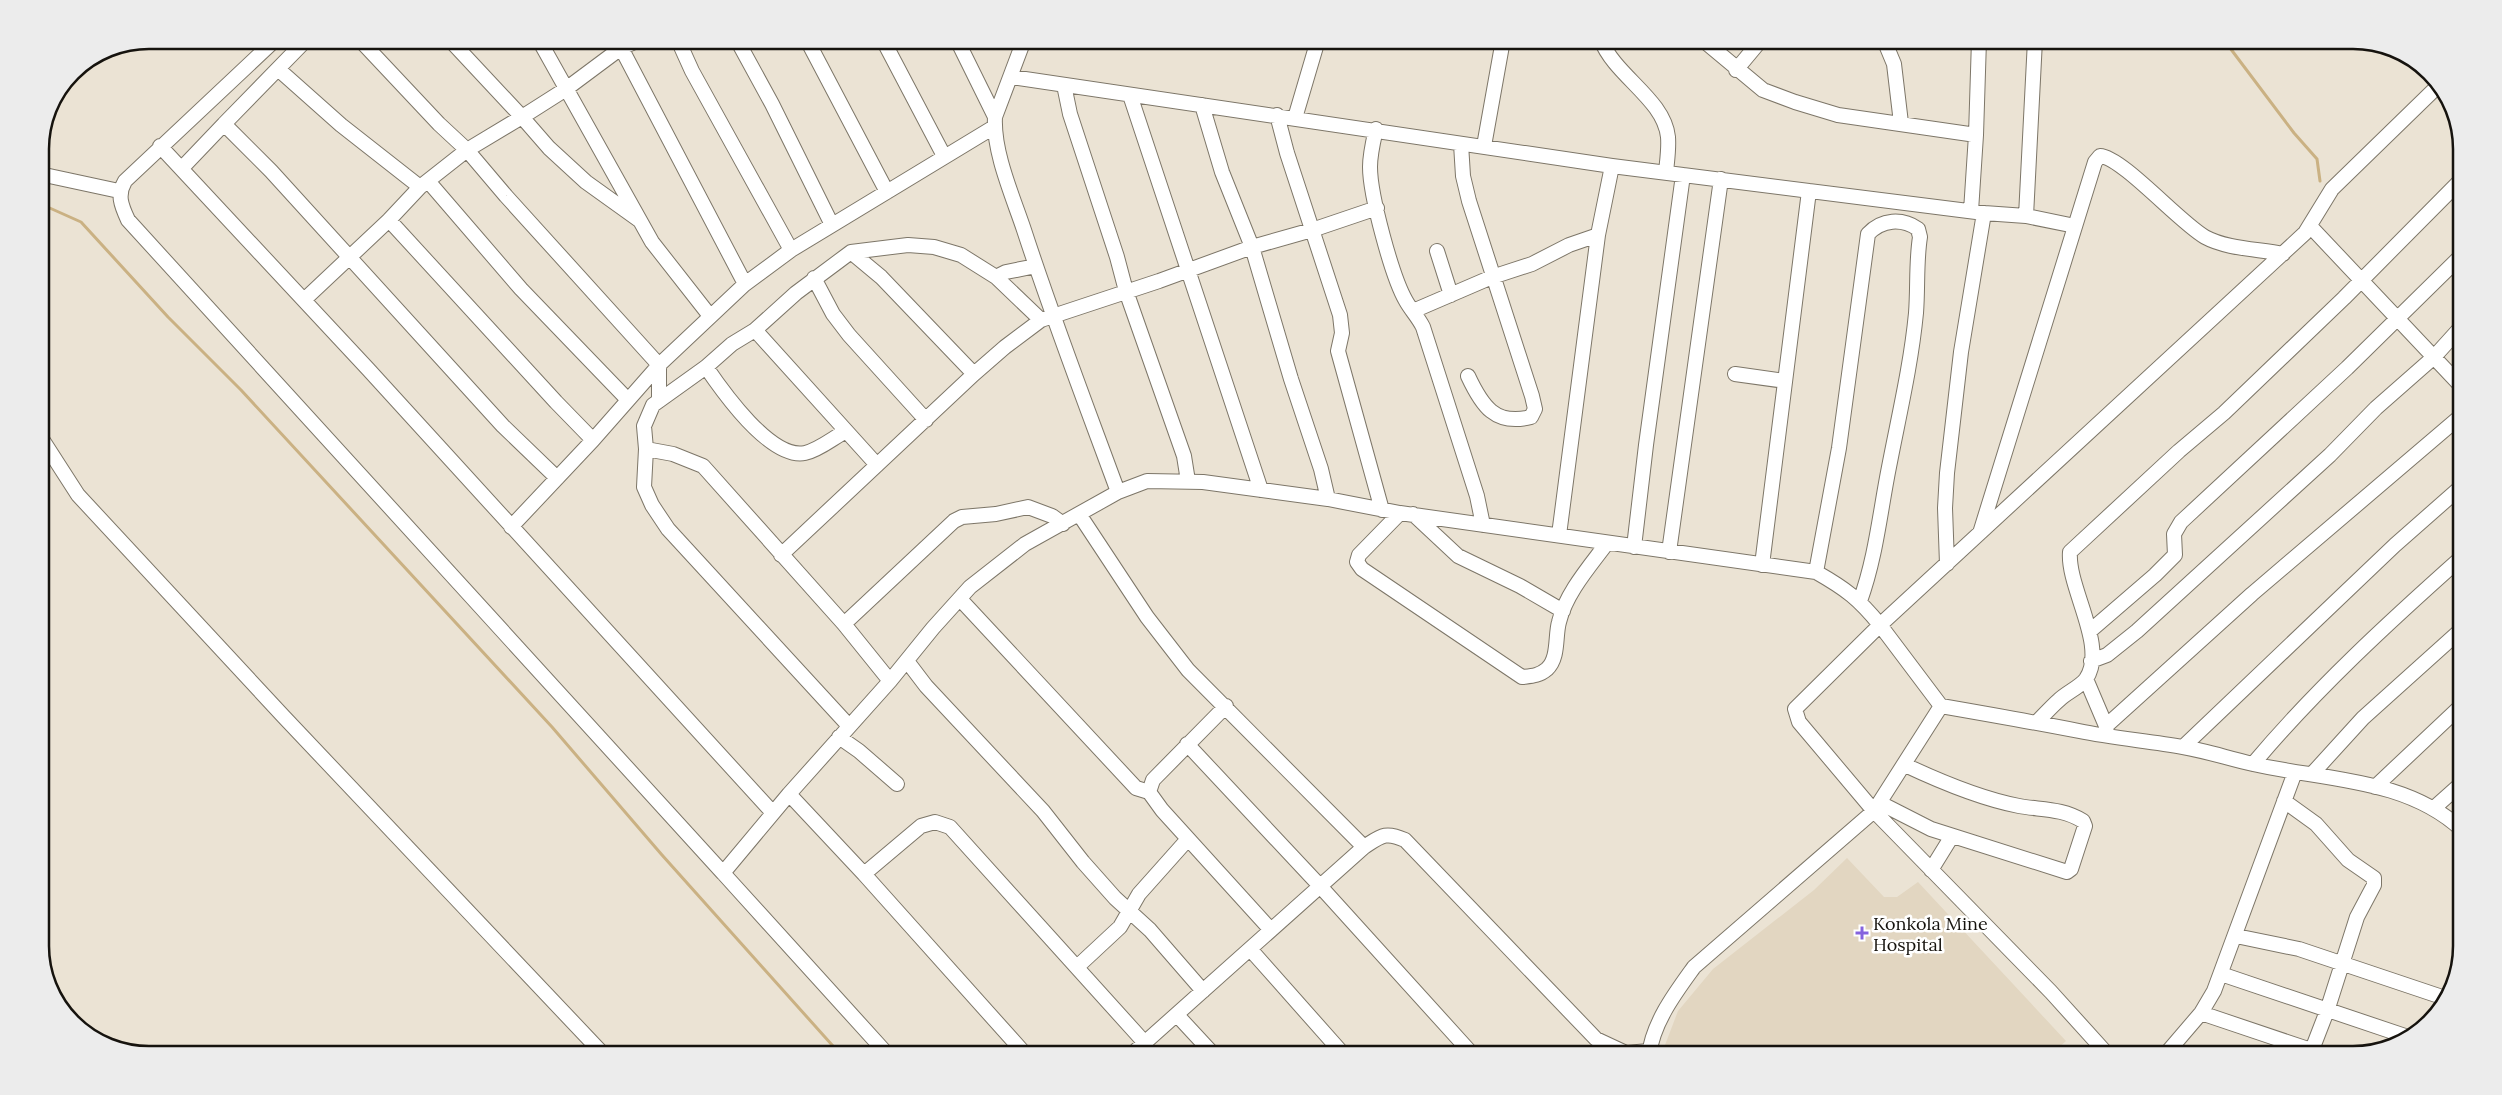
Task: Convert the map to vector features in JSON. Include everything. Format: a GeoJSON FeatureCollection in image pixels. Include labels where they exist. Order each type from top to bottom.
{"type":"FeatureCollection","features":[{"type":"Feature","properties":{"kind":"street"},"geometry":{"type":"LineString","coordinates":[[265,49],[133,171],[119,191],[121,206],[128,220],[880,1046]]}},
{"type":"Feature","properties":{"kind":"street"},"geometry":{"type":"LineString","coordinates":[[182,168],[297,49]]}},
{"type":"Feature","properties":{"kind":"street"},"geometry":{"type":"LineString","coordinates":[[368,49],[439,124],[467,150],[512,204],[659,365],[660,399]]}},
{"type":"Feature","properties":{"kind":"street"},"geometry":{"type":"LineString","coordinates":[[458,49],[549,148],[586,182],[639,220]]}},
{"type":"Feature","properties":{"kind":"street"},"geometry":{"type":"LineString","coordinates":[[545,49],[652,242],[710,316]]}},
{"type":"Feature","properties":{"kind":"street"},"geometry":{"type":"LineString","coordinates":[[304,300],[390,220],[424,184],[467,150],[566,89],[613,49]]}},
{"type":"Feature","properties":{"kind":"street"},"geometry":{"type":"LineString","coordinates":[[622,49],[745,284]]}},
{"type":"Feature","properties":{"kind":"street"},"geometry":{"type":"LineString","coordinates":[[682,49],[692,71],[791,250]]}},
{"type":"Feature","properties":{"kind":"street"},"geometry":{"type":"LineString","coordinates":[[742,49],[772,104],[832,225]]}},
{"type":"Feature","properties":{"kind":"street"},"geometry":{"type":"LineString","coordinates":[[812,49],[887,192]]}},
{"type":"Feature","properties":{"kind":"street"},"geometry":{"type":"LineString","coordinates":[[888,49],[944,156]]}},
{"type":"Feature","properties":{"kind":"street"},"geometry":{"type":"LineString","coordinates":[[961,49],[995,122],[1004,172],[1036,266],[1046,318],[1118,492]]}},
{"type":"Feature","properties":{"kind":"street"},"geometry":{"type":"LineString","coordinates":[[511,527],[556,477],[593,440],[659,365],[745,284],[791,250],[887,192],[995,122],[1021,49]]}},
{"type":"Feature","properties":{"kind":"street"},"geometry":{"type":"LineString","coordinates":[[1295,118],[1315,49]]}},
{"type":"Feature","properties":{"kind":"street"},"geometry":{"type":"LineString","coordinates":[[1484,146],[1501,49]]}},
{"type":"Feature","properties":{"kind":"street"},"geometry":{"type":"LineString","coordinates":[[1605,49],[1607,54],[1660,114],[1668,138],[1666,172]]}},
{"type":"Feature","properties":{"kind":"street"},"geometry":{"type":"LineString","coordinates":[[1712,49],[1762,90],[1815,109],[1838,115],[1976,135]]}},
{"type":"Feature","properties":{"kind":"street"},"geometry":{"type":"LineString","coordinates":[[1736,70],[1754,49]]}},
{"type":"Feature","properties":{"kind":"street"},"geometry":{"type":"LineString","coordinates":[[1888,49],[1894,64],[1901,123]]}},
{"type":"Feature","properties":{"kind":"street"},"geometry":{"type":"LineString","coordinates":[[1947,564],[1945,508],[1947,473],[1978,212],[1976,135],[1979,49]]}},
{"type":"Feature","properties":{"kind":"street"},"geometry":{"type":"LineString","coordinates":[[2026,216],[2035,49]]}},
{"type":"Feature","properties":{"kind":"street"},"geometry":{"type":"LineString","coordinates":[[278,69],[341,125],[424,184],[521,289],[628,400]]}},
{"type":"Feature","properties":{"kind":"street"},"geometry":{"type":"LineString","coordinates":[[1012,77],[1376,129],[1612,166],[1978,212],[2026,216],[2075,226]]}},
{"type":"Feature","properties":{"kind":"street"},"geometry":{"type":"LineString","coordinates":[[1064,85],[1070,114],[1126,291],[1184,456],[1188,481]]}},
{"type":"Feature","properties":{"kind":"street"},"geometry":{"type":"LineString","coordinates":[[2100,1046],[2051,992],[1931,870],[1877,807],[1799,722],[1794,709],[1880,625],[2283,254],[2310,226],[2332,189],[2434,90]]}},
{"type":"Feature","properties":{"kind":"street"},"geometry":{"type":"LineString","coordinates":[[1130,95],[1261,490]]}},
{"type":"Feature","properties":{"kind":"street"},"geometry":{"type":"LineString","coordinates":[[1202,105],[1222,172],[1252,247],[1291,379],[1321,469],[1328,498]]}},
{"type":"Feature","properties":{"kind":"street"},"geometry":{"type":"LineString","coordinates":[[1277,116],[1287,153],[1340,315],[1342,333],[1338,351],[1382,510]]}},
{"type":"Feature","properties":{"kind":"street"},"geometry":{"type":"LineString","coordinates":[[224,124],[250,148],[350,256],[463,383],[556,477]]}},
{"type":"Feature","properties":{"kind":"street"},"geometry":{"type":"LineString","coordinates":[[1376,129],[1370,169],[1377,208],[1394,271],[1406,301],[1422,327],[1477,496],[1483,525]]}},
{"type":"Feature","properties":{"kind":"street"},"geometry":{"type":"LineString","coordinates":[[1462,144],[1463,176],[1469,201],[1535,409],[1531,416],[1507,420],[1496,416],[1479,396],[1468,376]]}},
{"type":"Feature","properties":{"kind":"street"},"geometry":{"type":"LineString","coordinates":[[160,146],[615,638],[773,813]]}},
{"type":"Feature","properties":{"kind":"street"},"geometry":{"type":"LineString","coordinates":[[1980,534],[2095,162],[2100,156],[2106,157],[2186,225],[2206,238],[2283,254]]}},
{"type":"Feature","properties":{"kind":"street"},"geometry":{"type":"LineString","coordinates":[[1559,536],[1598,235],[1612,166]]}},
{"type":"Feature","properties":{"kind":"street"},"geometry":{"type":"LineString","coordinates":[[1634,547],[1683,175]]}},
{"type":"Feature","properties":{"kind":"street"},"geometry":{"type":"LineString","coordinates":[[49,176],[119,191]]}},
{"type":"Feature","properties":{"kind":"street"},"geometry":{"type":"LineString","coordinates":[[1669,552],[1721,180]]}},
{"type":"Feature","properties":{"kind":"street"},"geometry":{"type":"LineString","coordinates":[[2107,731],[2086,679],[2091,661],[2090,631],[2077,592],[2069,560],[2070,552],[2179,451],[2224,413],[2453,188]]}},
{"type":"Feature","properties":{"kind":"street"},"geometry":{"type":"LineString","coordinates":[[1762,565],[1809,191]]}},
{"type":"Feature","properties":{"kind":"street"},"geometry":{"type":"LineString","coordinates":[[781,556],[974,374],[1005,347],[1046,318],[1187,271],[1252,247],[1312,230],[1377,208]]}},
{"type":"Feature","properties":{"kind":"street"},"geometry":{"type":"LineString","coordinates":[[390,220],[593,440]]}},
{"type":"Feature","properties":{"kind":"street"},"geometry":{"type":"LineString","coordinates":[[1816,572],[1839,448],[1868,234],[1876,225],[1899,221],[1910,223],[1918,229],[1920,236],[1913,342],[1906,388],[1888,469],[1880,528],[1868,579],[1860,601]]}},
{"type":"Feature","properties":{"kind":"street"},"geometry":{"type":"LineString","coordinates":[[2310,226],[2362,278],[2453,377]]}},
{"type":"Feature","properties":{"kind":"street"},"geometry":{"type":"LineString","coordinates":[[1413,311],[1492,277],[1532,264],[1569,245],[1598,235]]}},
{"type":"Feature","properties":{"kind":"street"},"geometry":{"type":"LineString","coordinates":[[849,726],[668,529],[652,505],[644,487],[646,449],[644,426],[653,405],[706,367],[732,344],[755,330],[814,278],[851,252],[908,245],[934,247],[961,255],[996,277],[1046,318]]}},
{"type":"Feature","properties":{"kind":"street"},"geometry":{"type":"LineString","coordinates":[[851,252],[881,277],[974,374]]}},
{"type":"Feature","properties":{"kind":"street"},"geometry":{"type":"LineString","coordinates":[[1436,252],[1451,295]]}},
{"type":"Feature","properties":{"kind":"street"},"geometry":{"type":"LineString","coordinates":[[2090,631],[2155,575],[2175,555],[2174,534],[2181,522],[2347,368],[2453,264]]}},
{"type":"Feature","properties":{"kind":"street"},"geometry":{"type":"LineString","coordinates":[[996,277],[1006,272],[1036,266]]}},
{"type":"Feature","properties":{"kind":"street"},"geometry":{"type":"LineString","coordinates":[[814,278],[833,314],[849,335],[926,420]]}},
{"type":"Feature","properties":{"kind":"street"},"geometry":{"type":"LineString","coordinates":[[755,330],[877,465]]}},
{"type":"Feature","properties":{"kind":"street"},"geometry":{"type":"LineString","coordinates":[[2091,661],[2107,655],[2137,631],[2434,356],[2453,336]]}},
{"type":"Feature","properties":{"kind":"street"},"geometry":{"type":"LineString","coordinates":[[706,367],[749,422],[787,453],[803,453],[813,450],[846,431]]}},
{"type":"Feature","properties":{"kind":"street"},"geometry":{"type":"LineString","coordinates":[[1735,374],[1785,381]]}},
{"type":"Feature","properties":{"kind":"street"},"geometry":{"type":"LineString","coordinates":[[643,384],[660,399]]}},
{"type":"Feature","properties":{"kind":"street"},"geometry":{"type":"LineString","coordinates":[[2107,731],[2252,594],[2453,423]]}},
{"type":"Feature","properties":{"kind":"street"},"geometry":{"type":"LineString","coordinates":[[646,449],[673,454],[703,466],[781,556],[844,624],[890,681]]}},
{"type":"Feature","properties":{"kind":"street"},"geometry":{"type":"LineString","coordinates":[[49,450],[78,495],[284,717],[595,1046]]}},
{"type":"Feature","properties":{"kind":"street"},"geometry":{"type":"LineString","coordinates":[[723,873],[789,794],[960,599],[1003,560],[1026,544],[1118,492],[1146,481],[1188,481],[1328,498],[1406,514],[1816,572],[1842,587],[1860,601],[1941,706],[2037,722],[2107,731],[2253,764],[2375,787],[2417,799],[2434,808],[2453,823]]}},
{"type":"Feature","properties":{"kind":"street"},"geometry":{"type":"LineString","coordinates":[[2183,747],[2395,545],[2453,494]]}},
{"type":"Feature","properties":{"kind":"street"},"geometry":{"type":"LineString","coordinates":[[844,624],[914,556],[962,517],[996,514],[1028,507],[1052,516],[1064,524]]}},
{"type":"Feature","properties":{"kind":"street"},"geometry":{"type":"LineString","coordinates":[[1079,514],[1167,644],[1198,680],[1226,706],[1364,847]]}},
{"type":"Feature","properties":{"kind":"street"},"geometry":{"type":"LineString","coordinates":[[1406,514],[1359,554],[1357,562],[1370,574],[1522,677],[1536,676],[1547,669],[1554,656],[1559,622],[1563,611],[1575,589],[1607,543]]}},
{"type":"Feature","properties":{"kind":"street"},"geometry":{"type":"LineString","coordinates":[[1406,514],[1458,556],[1563,611]]}},
{"type":"Feature","properties":{"kind":"street"},"geometry":{"type":"LineString","coordinates":[[2253,764],[2285,725],[2386,624],[2453,565]]}},
{"type":"Feature","properties":{"kind":"street"},"geometry":{"type":"LineString","coordinates":[[960,599],[1136,788],[1149,792],[1162,810],[1271,930]]}},
{"type":"Feature","properties":{"kind":"street"},"geometry":{"type":"LineString","coordinates":[[2312,774],[2363,718],[2453,637]]}},
{"type":"Feature","properties":{"kind":"street"},"geometry":{"type":"LineString","coordinates":[[907,661],[926,686],[1043,811],[1083,862],[1150,930],[1203,991]]}},
{"type":"Feature","properties":{"kind":"street"},"geometry":{"type":"LineString","coordinates":[[2037,722],[2058,700],[2086,679]]}},
{"type":"Feature","properties":{"kind":"street"},"geometry":{"type":"LineString","coordinates":[[1149,792],[1153,780],[1226,706]]}},
{"type":"Feature","properties":{"kind":"street"},"geometry":{"type":"LineString","coordinates":[[1651,1046],[1657,1029],[1673,997],[1694,966],[1877,807],[1906,765],[1941,706]]}},
{"type":"Feature","properties":{"kind":"street"},"geometry":{"type":"LineString","coordinates":[[2375,787],[2453,713]]}},
{"type":"Feature","properties":{"kind":"street"},"geometry":{"type":"LineString","coordinates":[[839,737],[859,751],[897,784]]}},
{"type":"Feature","properties":{"kind":"street"},"geometry":{"type":"LineString","coordinates":[[1187,744],[1320,886],[1465,1046]]}},
{"type":"Feature","properties":{"kind":"street"},"geometry":{"type":"LineString","coordinates":[[1877,807],[1952,836],[2067,872],[2071,869],[2085,826],[2083,821],[2077,817],[2056,810],[2019,806],[1988,798],[1906,765]]}},
{"type":"Feature","properties":{"kind":"street"},"geometry":{"type":"LineString","coordinates":[[2174,1046],[2200,1013],[2221,974],[2295,772]]}},
{"type":"Feature","properties":{"kind":"street"},"geometry":{"type":"LineString","coordinates":[[2434,808],[2453,791]]}},
{"type":"Feature","properties":{"kind":"street"},"geometry":{"type":"LineString","coordinates":[[789,794],[864,874],[1018,1046]]}},
{"type":"Feature","properties":{"kind":"street"},"geometry":{"type":"LineString","coordinates":[[2284,801],[2316,824],[2348,860],[2374,878],[2374,885],[2357,918],[2341,962],[2328,1011],[2314,1046]]}},
{"type":"Feature","properties":{"kind":"street"},"geometry":{"type":"LineString","coordinates":[[864,874],[921,826],[934,822],[950,827],[1145,1043]]}},
{"type":"Feature","properties":{"kind":"street"},"geometry":{"type":"LineString","coordinates":[[1142,1046],[1364,847],[1382,836],[1393,835],[1405,840],[1596,1039],[1611,1046]]}},
{"type":"Feature","properties":{"kind":"street"},"geometry":{"type":"LineString","coordinates":[[1931,870],[1952,836]]}},
{"type":"Feature","properties":{"kind":"street"},"geometry":{"type":"LineString","coordinates":[[1077,967],[1120,927],[1138,894],[1188,839]]}},
{"type":"Feature","properties":{"kind":"street"},"geometry":{"type":"LineString","coordinates":[[2236,936],[2299,948],[2440,996]]}},
{"type":"Feature","properties":{"kind":"street"},"geometry":{"type":"LineString","coordinates":[[1250,949],[1336,1046]]}},
{"type":"Feature","properties":{"kind":"street"},"geometry":{"type":"LineString","coordinates":[[2221,974],[2400,1035]]}},
{"type":"Feature","properties":{"kind":"street"},"geometry":{"type":"LineString","coordinates":[[2200,1013],[2292,1046]]}},
{"type":"Feature","properties":{"kind":"street"},"geometry":{"type":"LineString","coordinates":[[1177,1015],[1206,1046]]}},
{"type":"Feature","properties":{"kind":"shaded area","name":"Konkola Mine Hospital"},"geometry":{"type":"Polygon","coordinates":[[[1847,858],[1884,897],[1897,897],[1918,882],[2066,1041],[2060,1046],[1665,1046],[1678,1011],[1713,969],[1814,890],[1847,858]]]}},
{"type":"Feature","properties":{"kind":"waterway"},"geometry":{"type":"LineString","coordinates":[[2231,49],[2294,133],[2317,159],[2320,181]]}},
{"type":"Feature","properties":{"kind":"waterway"},"geometry":{"type":"LineString","coordinates":[[49,208],[81,222],[168,317],[241,390],[552,727],[662,855],[833,1046]]}},
{"type":"Feature","properties":{"kind":"place","name":"Konkola Mine Hospital"},"geometry":{"type":"Point","coordinates":[1862,933]}}]}
